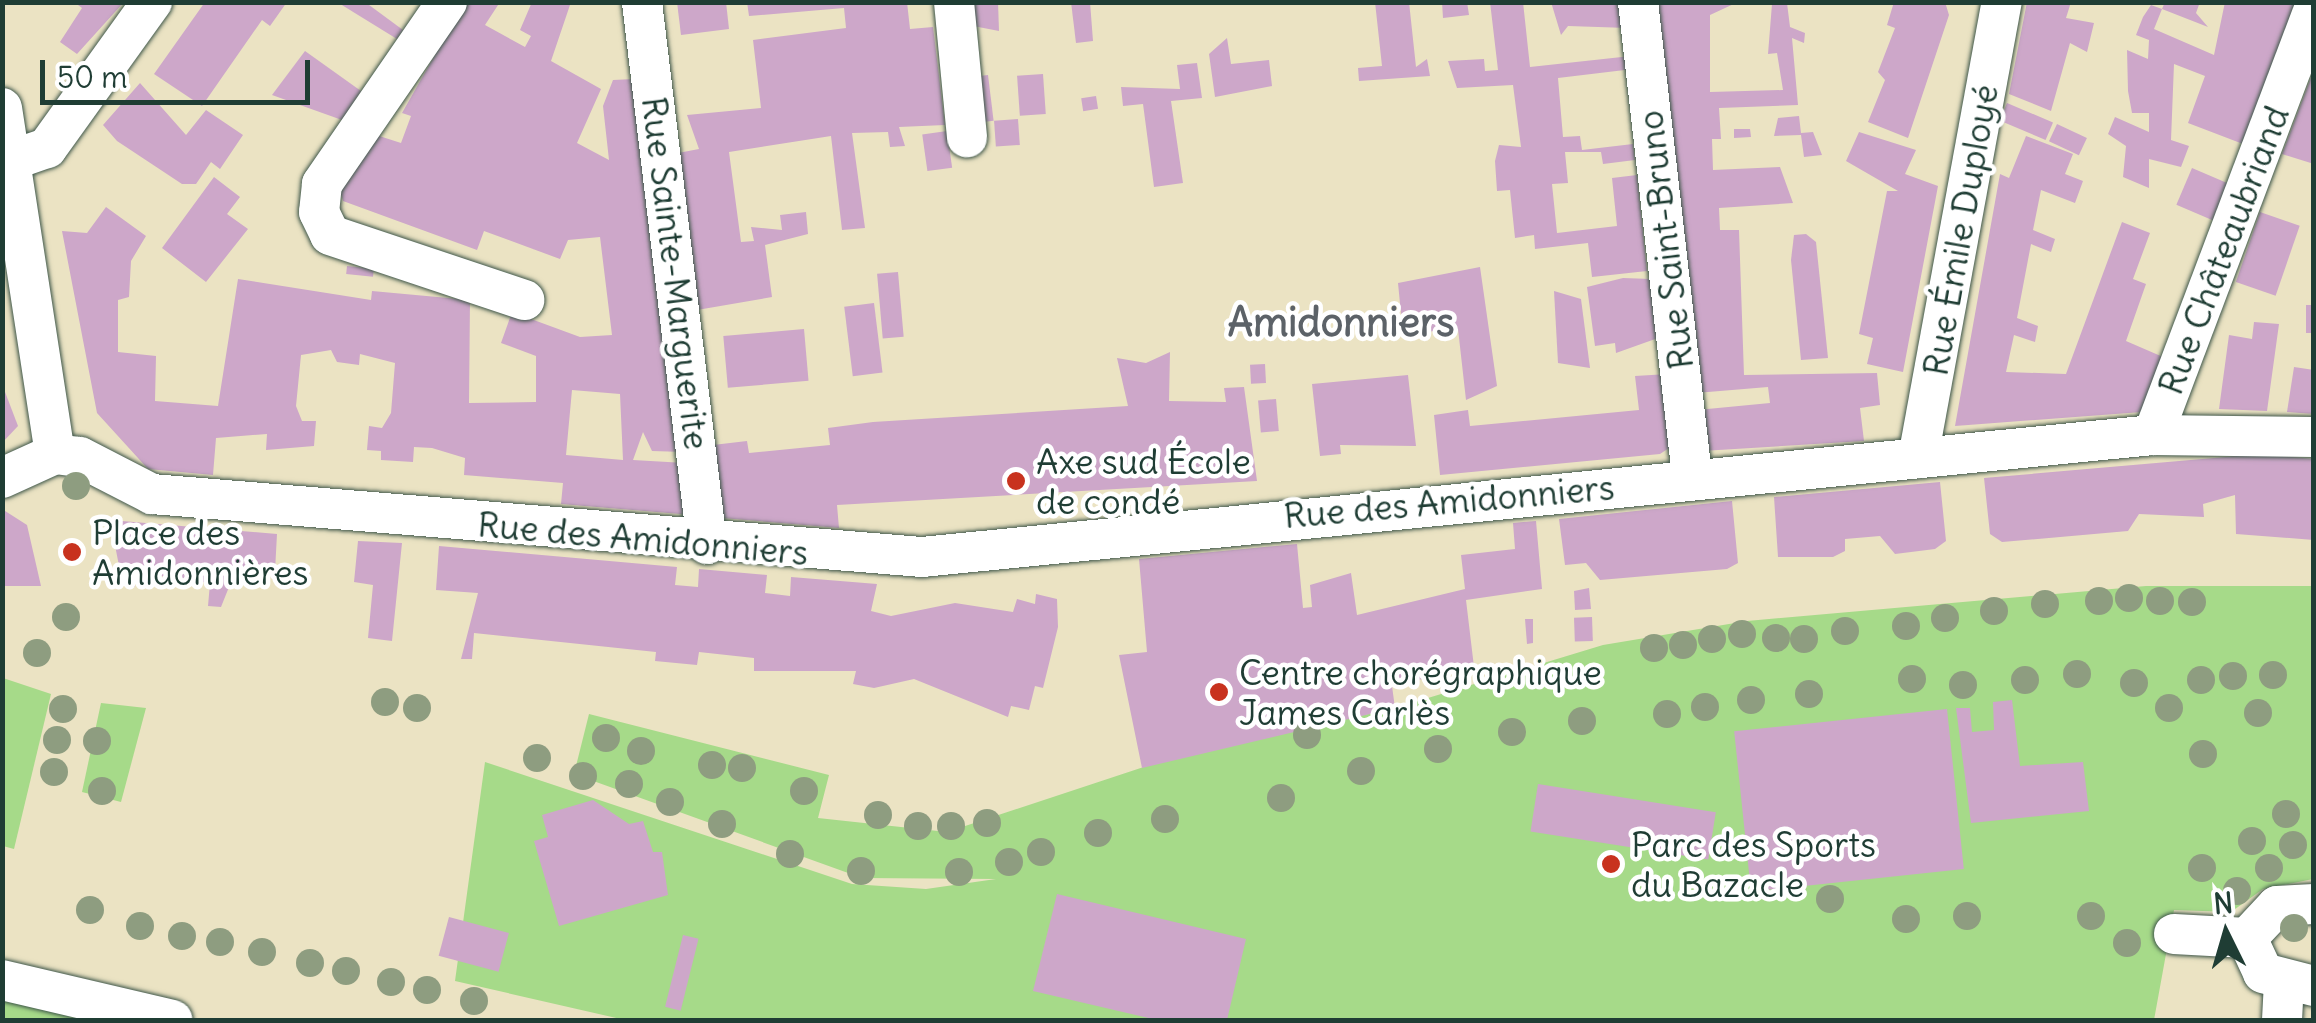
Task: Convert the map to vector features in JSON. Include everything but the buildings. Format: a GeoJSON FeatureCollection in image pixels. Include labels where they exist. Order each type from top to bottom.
{"type":"FeatureCollection","features":[{"type":"Feature","properties":{"kind":"street"},"geometry":{"type":"LineString","coordinates":[[12,160],[47,148],[152,2]]}},
{"type":"Feature","properties":{"kind":"street"},"geometry":{"type":"LineString","coordinates":[[447,2],[332,169],[319,212],[330,235],[524,300]]}},
{"type":"Feature","properties":{"kind":"street","name":"Rue Sainte-Marguerite"},"geometry":{"type":"LineString","coordinates":[[642,2],[707,544]]}},
{"type":"Feature","properties":{"kind":"street"},"geometry":{"type":"LineString","coordinates":[[954,2],[966,137]]}},
{"type":"Feature","properties":{"kind":"street","name":"Rue Saint-Bruno"},"geometry":{"type":"LineString","coordinates":[[1638,2],[1692,478]]}},
{"type":"Feature","properties":{"kind":"street","name":"Rue Émile Duployé"},"geometry":{"type":"LineString","coordinates":[[1918,458],[2002,2]]}},
{"type":"Feature","properties":{"kind":"street","name":"Rue Châteaubriand"},"geometry":{"type":"LineString","coordinates":[[2153,435],[2314,9]]}},
{"type":"Feature","properties":{"kind":"street"},"geometry":{"type":"LineString","coordinates":[[2,108],[55,454],[2,478]]}},
{"type":"Feature","properties":{"kind":"street","name":"Rue des Amidonniers"},"geometry":{"type":"LineString","coordinates":[[55,454],[80,457],[152,494],[707,544],[922,557],[2153,435],[2314,437]]}},
{"type":"Feature","properties":{"kind":"street"},"geometry":{"type":"LineString","coordinates":[[2174,934],[2247,938],[2277,906],[2314,904]]}},
{"type":"Feature","properties":{"kind":"street"},"geometry":{"type":"LineString","coordinates":[[2247,938],[2263,973],[2293,996]]}},
{"type":"Feature","properties":{"kind":"street"},"geometry":{"type":"LineString","coordinates":[[2,980],[172,1020]]}},
{"type":"Feature","properties":{"kind":"green space","name":"Parc des Sports du Bazacle"},"geometry":{"type":"Polygon","coordinates":[[[2146,586],[2313,586],[2313,879],[2263,889],[2231,912],[2174,910],[2154,1020],[625,1020],[455,981],[485,762],[852,884],[926,889],[996,879],[862,878],[574,774],[589,714],[829,775],[818,818],[947,832],[1177,756],[1395,708],[1603,645],[1747,621],[2146,586]]]}},
{"type":"Feature","properties":{"kind":"green space"},"geometry":{"type":"Polygon","coordinates":[[[3,678],[51,694],[14,849],[3,846],[3,678]]]}},
{"type":"Feature","properties":{"kind":"green space"},"geometry":{"type":"Polygon","coordinates":[[[101,703],[146,708],[121,802],[82,792],[101,703]]]}},
{"type":"Feature","properties":{"kind":"green space"},"geometry":{"type":"Polygon","coordinates":[[[2,998],[87,1020],[3,1020],[2,998]]]}},
{"type":"Feature","properties":{"kind":"place","name":"Axe sud École de condé"},"geometry":{"type":"Point","coordinates":[1016,481]}},
{"type":"Feature","properties":{"kind":"place","name":"Place des Amidonnières"},"geometry":{"type":"Point","coordinates":[72,552]}},
{"type":"Feature","properties":{"kind":"place","name":"Centre chorégraphique James Carlès"},"geometry":{"type":"Point","coordinates":[1219,692]}},
{"type":"Feature","properties":{"kind":"place","name":"Parc des Sports du Bazacle"},"geometry":{"type":"Point","coordinates":[1611,864]}},
{"type":"Feature","properties":{"kind":"district","name":"Amidonniers"},"geometry":{"type":"Point","coordinates":[1341,322]}}]}
